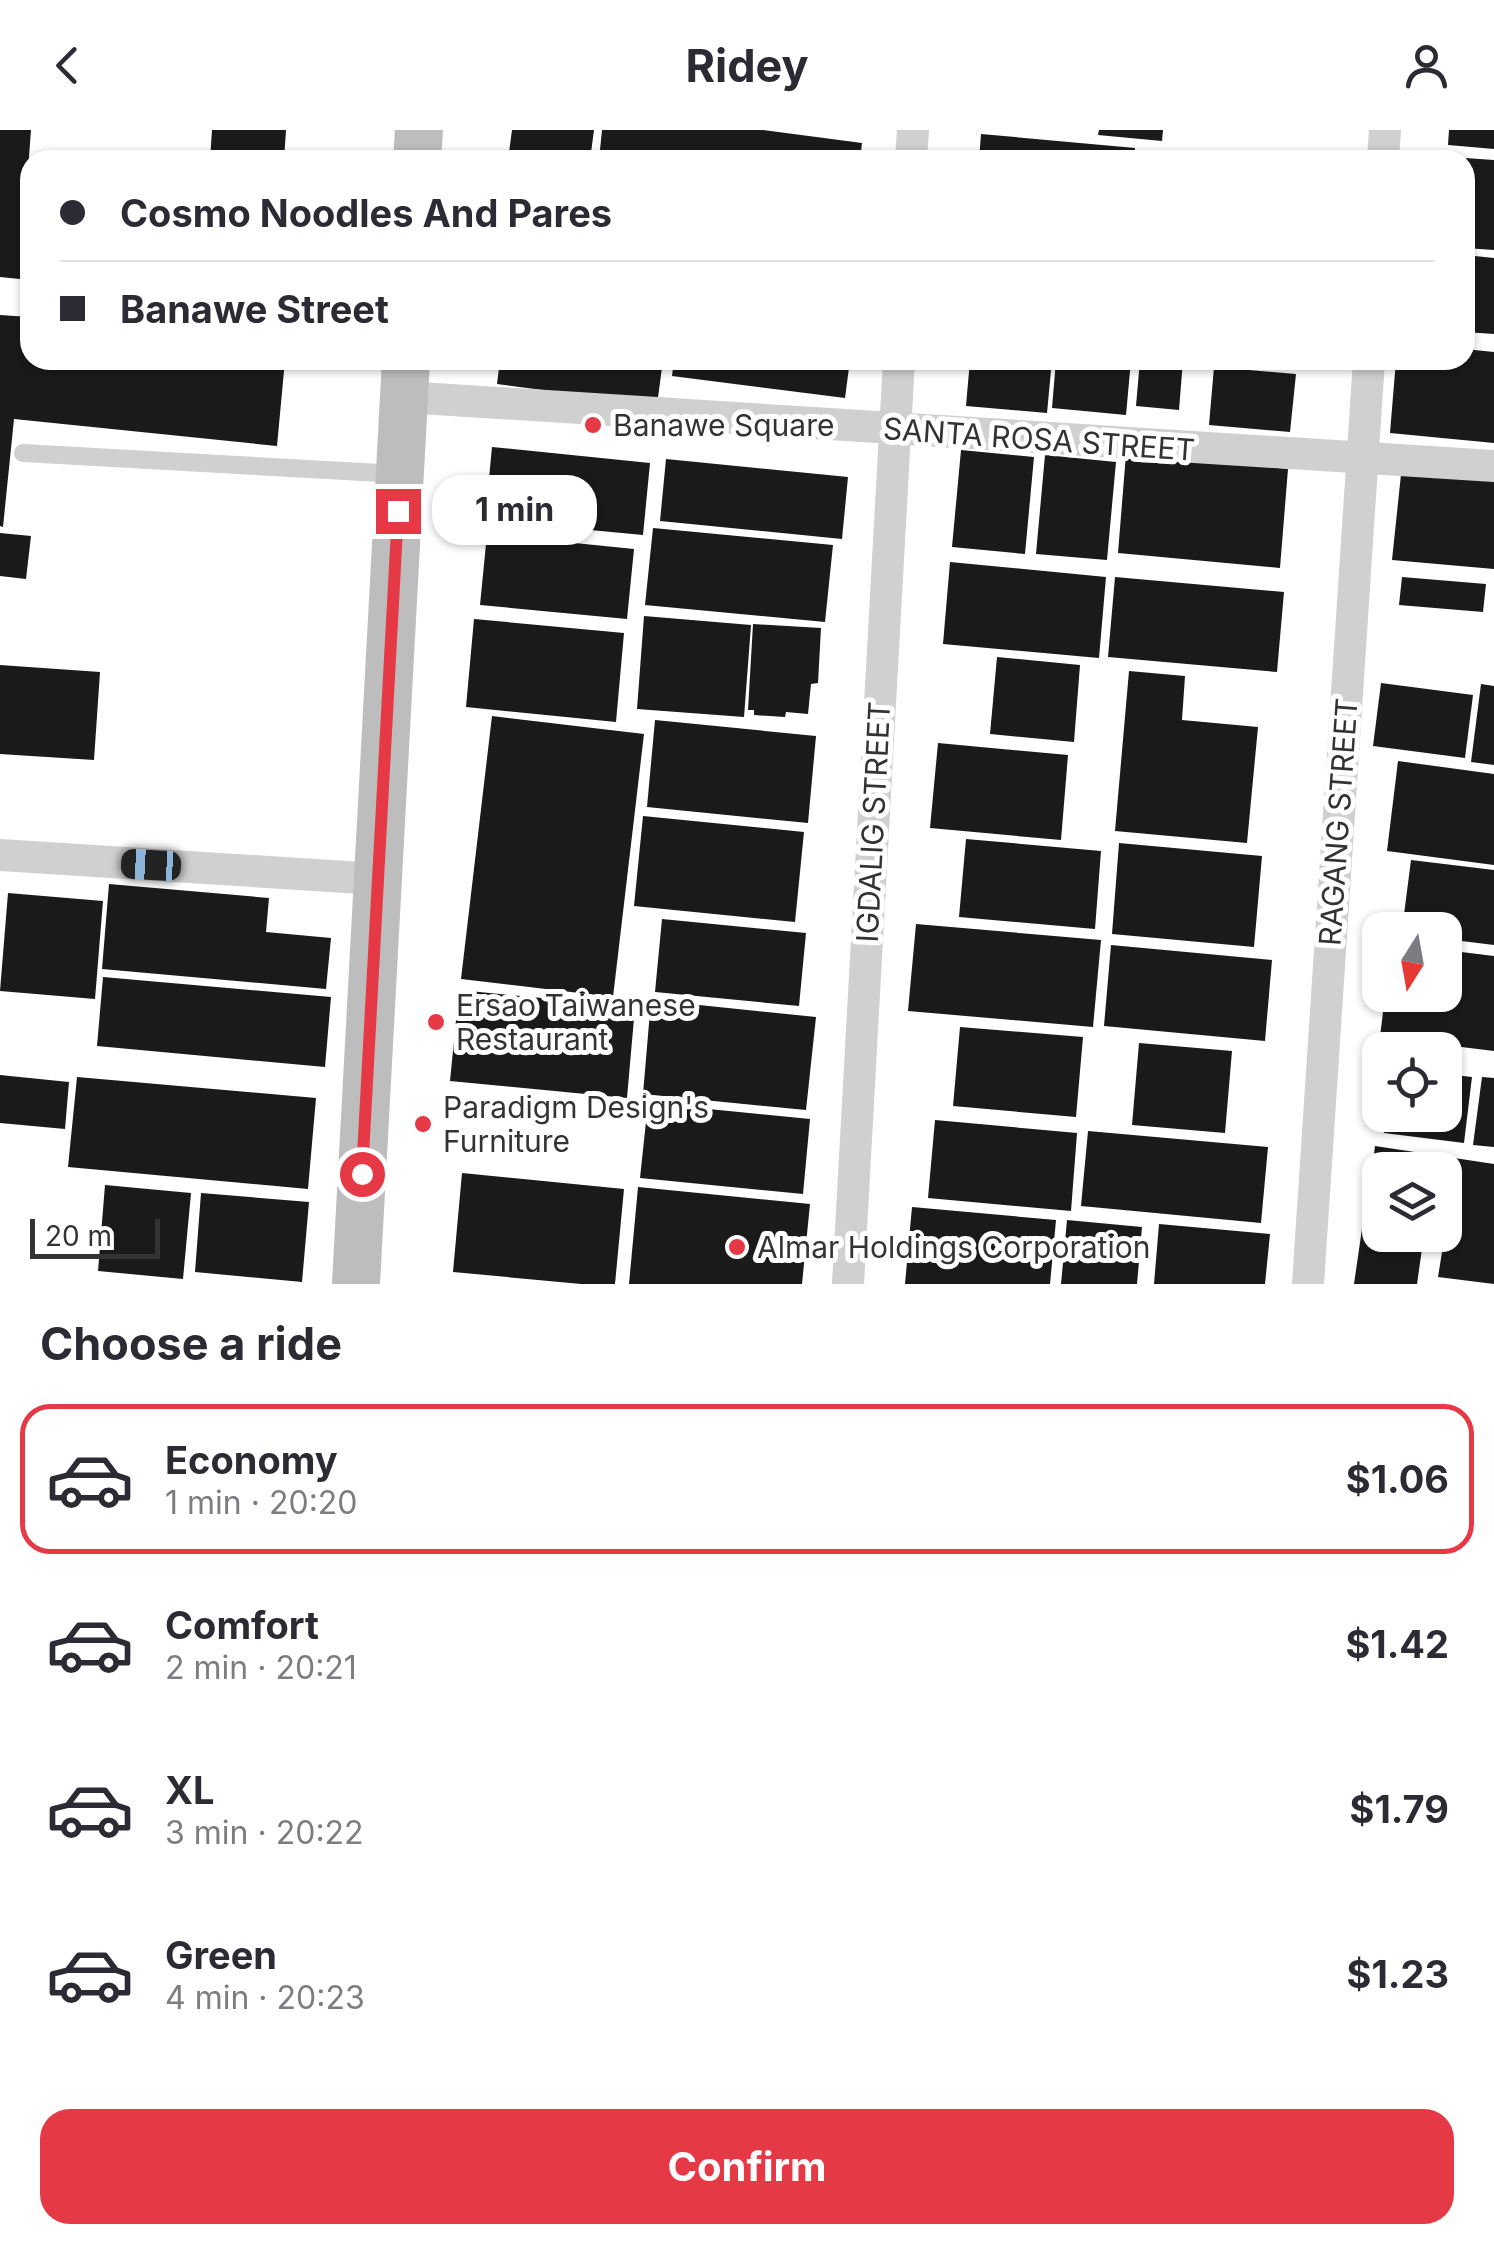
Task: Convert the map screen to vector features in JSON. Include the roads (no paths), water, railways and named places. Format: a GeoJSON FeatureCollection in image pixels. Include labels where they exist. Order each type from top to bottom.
{"type":"FeatureCollection","features":[{"type":"Feature","properties":{"kind":"main road"},"geometry":{"type":"LineString","coordinates":[[356,1284],[405,378]]}},
{"type":"Feature","properties":{"kind":"street","name":"IGDALIG STREET"},"geometry":{"type":"LineString","coordinates":[[848,1284],[899,370]]}},
{"type":"Feature","properties":{"kind":"street","name":"RAGANG STREET"},"geometry":{"type":"LineString","coordinates":[[1308,1284],[1368,370]]}},
{"type":"Feature","properties":{"kind":"street","name":"SANTA ROSA STREET"},"geometry":{"type":"LineString","coordinates":[[405,378],[896,430],[1494,466]]}},
{"type":"Feature","properties":{"kind":"street"},"geometry":{"type":"LineString","coordinates":[[0,855],[378,879]]}},
{"type":"Feature","properties":{"kind":"lane"},"geometry":{"type":"LineString","coordinates":[[23,453],[400,474]]}},
{"type":"Feature","properties":{"kind":"place","name":"Banawe Square"},"geometry":{"type":"Point","coordinates":[593,425]}},
{"type":"Feature","properties":{"kind":"place","name":"Ersao Taiwanese Restaurant"},"geometry":{"type":"Point","coordinates":[436,1022]}},
{"type":"Feature","properties":{"kind":"place","name":"Paradigm Design's Furniture"},"geometry":{"type":"Point","coordinates":[423,1124]}},
{"type":"Feature","properties":{"kind":"place","name":"Almar Holdings Corporation"},"geometry":{"type":"Point","coordinates":[737,1247]}}]}
